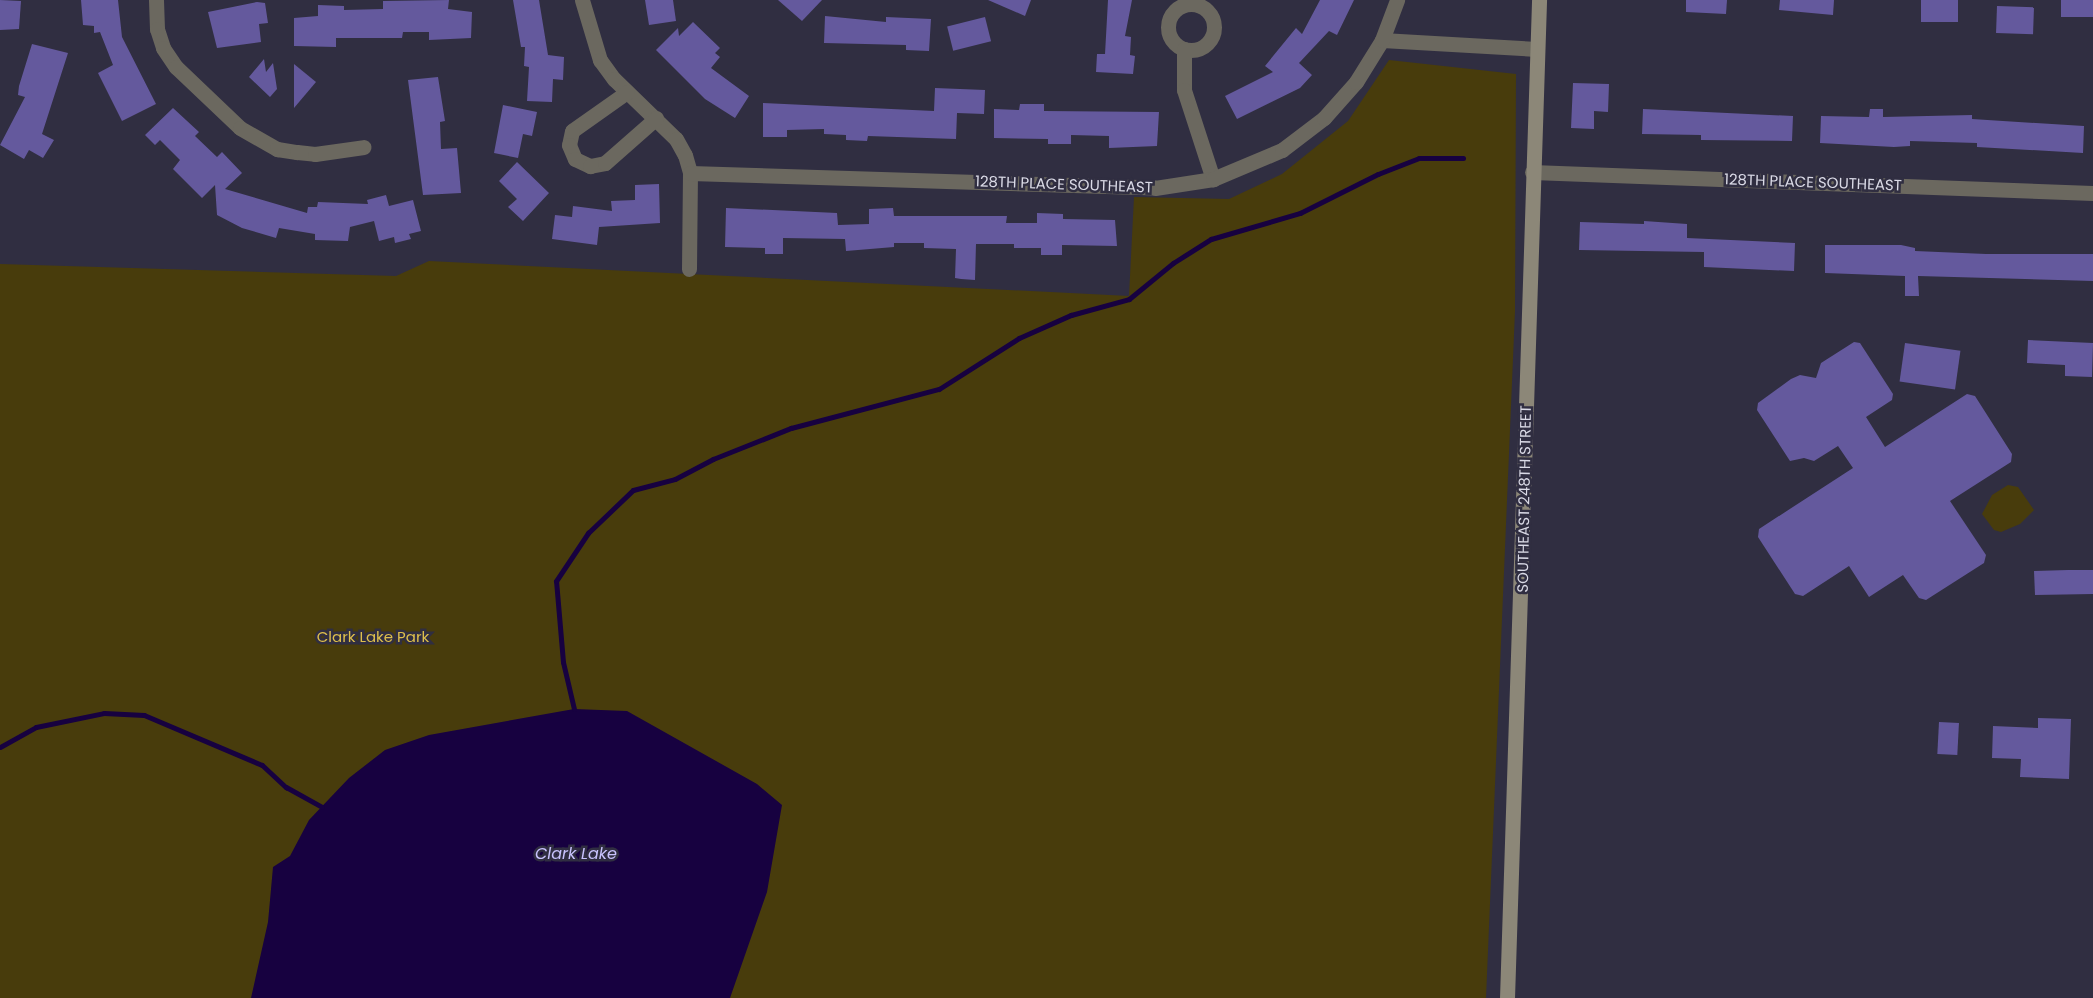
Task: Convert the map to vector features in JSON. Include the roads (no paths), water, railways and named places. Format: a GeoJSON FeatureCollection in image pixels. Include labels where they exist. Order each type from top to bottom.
{"type":"FeatureCollection","features":[{"type":"Feature","properties":{"kind":"street"},"geometry":{"type":"LineString","coordinates":[[156,0],[157,28],[163,48],[177,67],[240,128],[262,142],[297,152],[315,154],[364,147]]}},
{"type":"Feature","properties":{"kind":"street"},"geometry":{"type":"LineString","coordinates":[[582,0],[600,60],[627,92],[676,139],[690,173],[689,269]]}},
{"type":"Feature","properties":{"kind":"street","name":"128TH PLACE SOUTHEAST"},"geometry":{"type":"LineString","coordinates":[[690,173],[1155,188],[1213,179],[1282,150],[1324,118],[1356,82],[1382,40],[1397,0]]}},
{"type":"Feature","properties":{"kind":"street","name":"SOUTHEAST 248TH STREET"},"geometry":{"type":"LineString","coordinates":[[1507,998],[1539,0]]}},
{"type":"Feature","properties":{"kind":"street"},"geometry":{"type":"LineString","coordinates":[[1382,40],[1537,49]]}},
{"type":"Feature","properties":{"kind":"street"},"geometry":{"type":"LineString","coordinates":[[1184,49],[1184,90],[1213,179]]}},
{"type":"Feature","properties":{"kind":"street"},"geometry":{"type":"LineString","coordinates":[[627,92],[572,130],[569,145],[575,159],[590,166],[605,163],[656,118]]}},
{"type":"Feature","properties":{"kind":"street","name":"128TH PLACE SOUTHEAST"},"geometry":{"type":"LineString","coordinates":[[1532,172],[2093,193]]}},
{"type":"Feature","properties":{"kind":"water","name":"Clark Lake"},"geometry":{"type":"Polygon","coordinates":[[[574,709],[627,711],[757,784],[782,805],[767,892],[730,998],[251,998],[268,922],[273,867],[290,856],[309,820],[349,778],[385,750],[429,735],[574,709]]]}},
{"type":"Feature","properties":{"kind":"waterway"},"geometry":{"type":"LineString","coordinates":[[574,709],[563,662],[556,581],[588,533],[633,490],[675,479],[713,459],[791,428],[939,389],[1019,338],[1071,315],[1129,299],[1173,263],[1211,239],[1300,213],[1378,174],[1419,158],[1463,158]]}},
{"type":"Feature","properties":{"kind":"waterway"},"geometry":{"type":"LineString","coordinates":[[0,747],[36,727],[104,713],[144,715],[262,765],[286,787],[322,807]]}},
{"type":"Feature","properties":{"kind":"park label","name":"Clark Lake Park"},"geometry":{"type":"Point","coordinates":[373,637]}}]}
